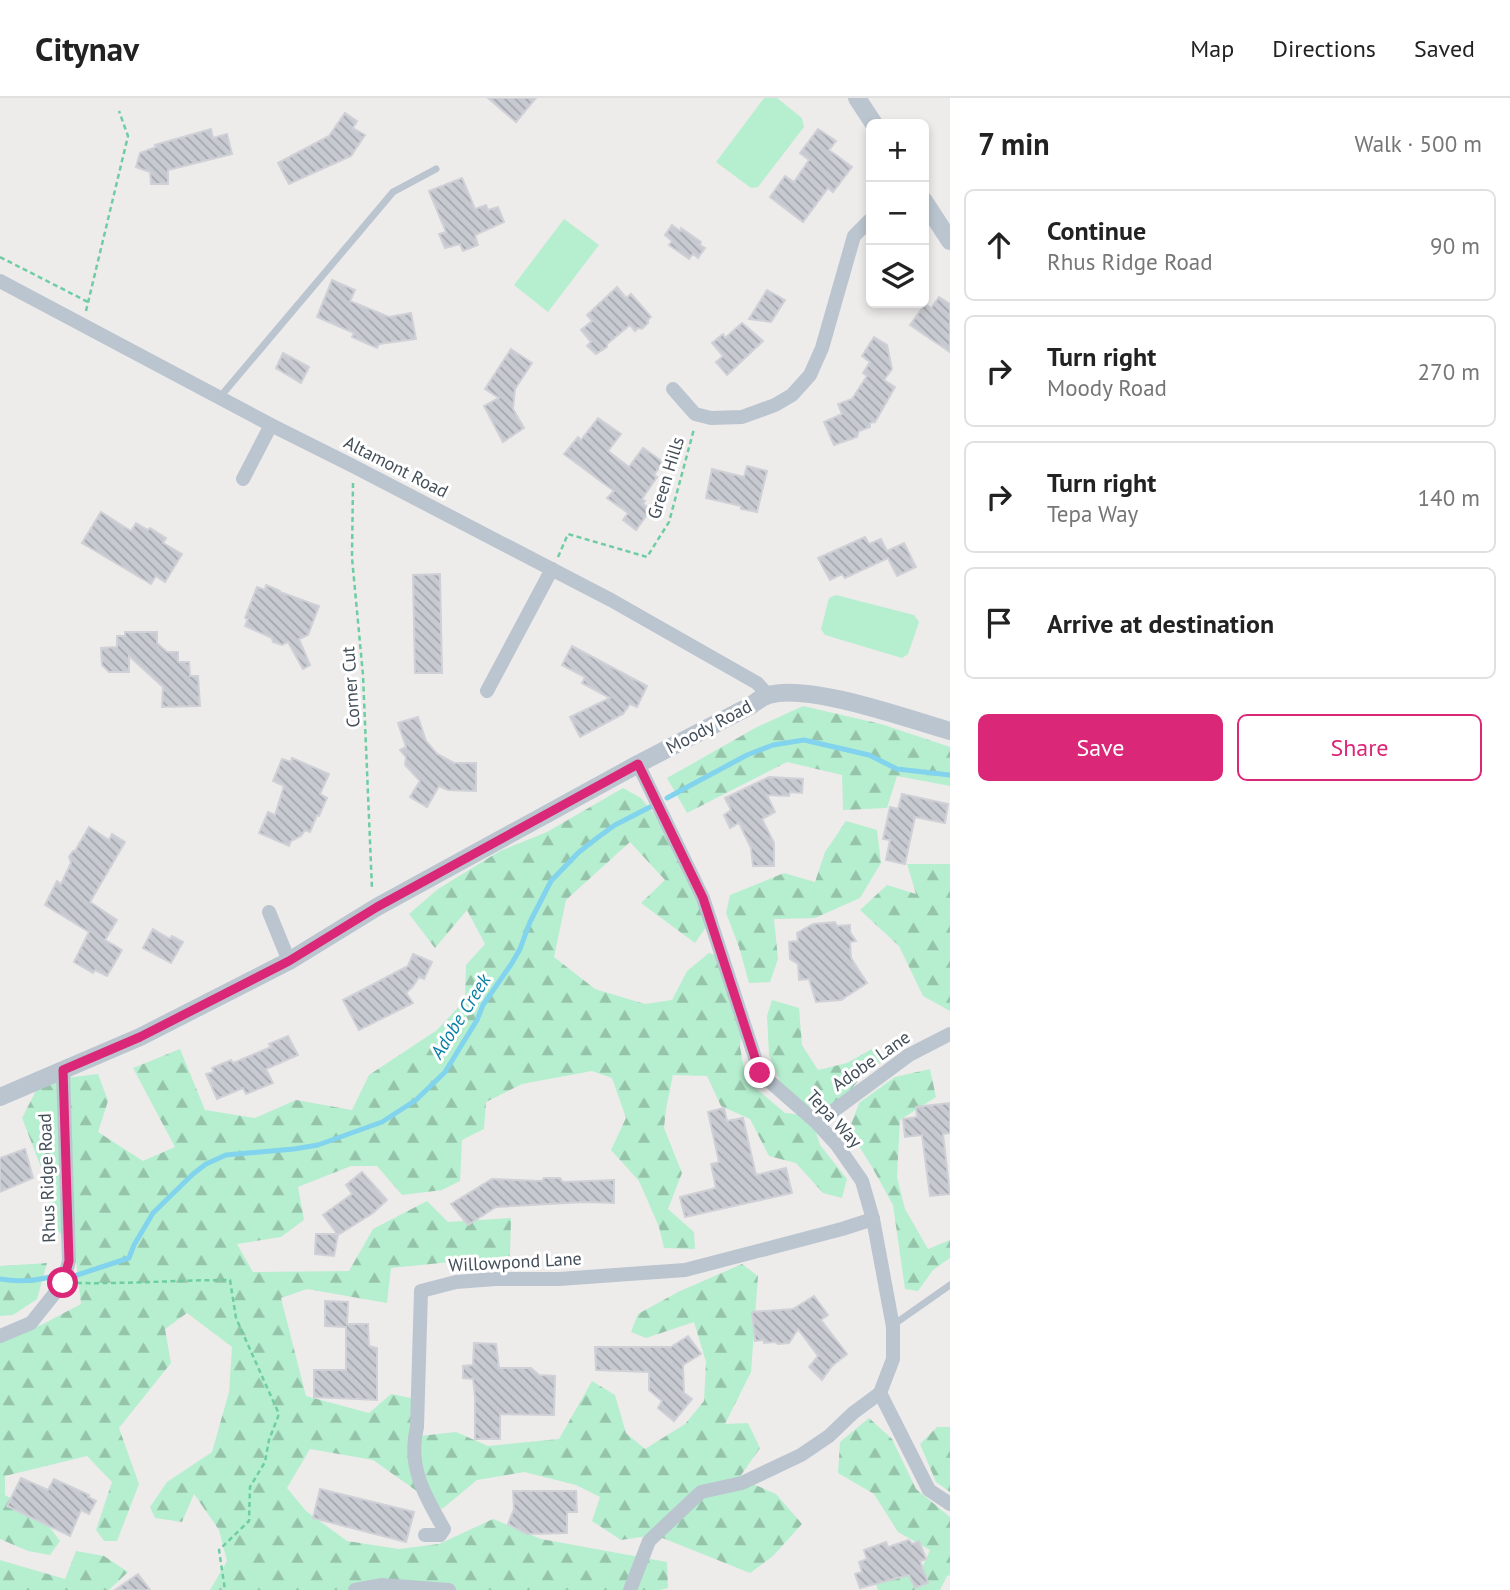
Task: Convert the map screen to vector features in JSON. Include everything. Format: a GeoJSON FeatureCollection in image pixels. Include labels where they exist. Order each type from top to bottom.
{"type":"FeatureCollection","features":[{"type":"Feature","properties":{"kind":"street"},"geometry":{"type":"LineString","coordinates":[[856,98],[871,119]]}},
{"type":"Feature","properties":{"kind":"street"},"geometry":{"type":"LineString","coordinates":[[929,209],[950,241]]}},
{"type":"Feature","properties":{"kind":"street"},"geometry":{"type":"LineString","coordinates":[[673,389],[695,414],[711,418],[742,417],[775,405],[792,395],[810,375],[822,348],[854,236],[866,224]]}},
{"type":"Feature","properties":{"kind":"street","name":"Altamont Road"},"geometry":{"type":"LineString","coordinates":[[0,281],[271,425],[611,600],[757,683],[768,695]]}},
{"type":"Feature","properties":{"kind":"street"},"geometry":{"type":"LineString","coordinates":[[243,479],[271,425]]}},
{"type":"Feature","properties":{"kind":"street"},"geometry":{"type":"LineString","coordinates":[[487,691],[552,569]]}},
{"type":"Feature","properties":{"kind":"street","name":"Moody Road"},"geometry":{"type":"LineString","coordinates":[[0,1097],[140,1037],[289,961],[377,907],[768,695],[820,695],[950,730]]}},
{"type":"Feature","properties":{"kind":"street","name":"Tepa Way"},"geometry":{"type":"LineString","coordinates":[[638,764],[703,898],[760,1073],[837,1145],[862,1181],[873,1219],[892,1326],[893,1359],[880,1393]]}},
{"type":"Feature","properties":{"kind":"street"},"geometry":{"type":"LineString","coordinates":[[269,912],[289,961]]}},
{"type":"Feature","properties":{"kind":"street","name":"Adobe Lane"},"geometry":{"type":"LineString","coordinates":[[817,1124],[909,1055],[950,1034]]}},
{"type":"Feature","properties":{"kind":"street","name":"Rhus Ridge Road"},"geometry":{"type":"LineString","coordinates":[[63,1070],[69,1261],[63,1283]]}},
{"type":"Feature","properties":{"kind":"street","name":"Willowpond Lane"},"geometry":{"type":"LineString","coordinates":[[425,1535],[440,1535],[444,1529],[427,1499],[415,1469],[421,1291],[456,1282],[559,1279],[685,1270],[873,1219]]}},
{"type":"Feature","properties":{"kind":"street"},"geometry":{"type":"LineString","coordinates":[[0,1336],[30,1322],[63,1283]]}},
{"type":"Feature","properties":{"kind":"street"},"geometry":{"type":"LineString","coordinates":[[630,1590],[649,1541],[701,1492],[742,1483],[801,1455],[829,1436],[853,1413],[880,1393],[929,1490],[950,1504]]}},
{"type":"Feature","properties":{"kind":"street"},"geometry":{"type":"LineString","coordinates":[[355,1590],[382,1585],[449,1590]]}},
{"type":"Feature","properties":{"kind":"lane"},"geometry":{"type":"LineString","coordinates":[[220,397],[393,192],[436,169]]}},
{"type":"Feature","properties":{"kind":"lane"},"geometry":{"type":"LineString","coordinates":[[892,1326],[950,1285]]}},
{"type":"Feature","properties":{"kind":"path"},"geometry":{"type":"LineString","coordinates":[[0,257],[88,302],[128,136],[119,111]]}},
{"type":"Feature","properties":{"kind":"path","name":"Green Hills"},"geometry":{"type":"LineString","coordinates":[[552,569],[568,534],[647,557],[669,522],[695,424],[711,418]]}},
{"type":"Feature","properties":{"kind":"path","name":"Corner Cut"},"geometry":{"type":"LineString","coordinates":[[354,466],[352,558],[363,676],[372,892],[377,907]]}},
{"type":"Feature","properties":{"kind":"path"},"geometry":{"type":"LineString","coordinates":[[63,1283],[230,1280],[236,1318],[279,1414],[268,1440],[265,1462],[250,1487],[249,1521],[219,1550],[225,1590]]}},
{"type":"Feature","properties":{"kind":"green space"},"geometry":{"type":"Polygon","coordinates":[[[764,98],[777,98],[802,118],[804,127],[758,187],[751,188],[716,162],[764,98]]]}},
{"type":"Feature","properties":{"kind":"green space"},"geometry":{"type":"Polygon","coordinates":[[[564,219],[599,245],[548,312],[514,285],[564,219]]]}},
{"type":"Feature","properties":{"kind":"green space"},"geometry":{"type":"Polygon","coordinates":[[[836,595],[914,615],[919,622],[908,654],[902,658],[825,635],[821,629],[829,598],[836,595]]]}},
{"type":"Feature","properties":{"kind":"green space"},"geometry":{"type":"Polygon","coordinates":[[[803,706],[881,724],[950,747],[950,786],[897,776],[887,808],[843,810],[842,775],[787,762],[687,813],[667,778],[757,727],[803,706]]]}},
{"type":"Feature","properties":{"kind":"green space"},"geometry":{"type":"Polygon","coordinates":[[[623,788],[641,798],[682,848],[711,920],[695,943],[641,903],[665,880],[630,842],[566,900],[554,957],[595,989],[645,1004],[672,1000],[687,971],[709,953],[725,958],[743,1018],[740,1047],[746,1080],[785,1113],[811,1116],[820,1145],[847,1179],[842,1198],[823,1193],[796,1163],[769,1156],[750,1119],[721,1106],[707,1076],[673,1075],[664,1128],[682,1173],[668,1209],[694,1232],[695,1249],[664,1248],[659,1227],[639,1181],[611,1150],[626,1118],[612,1078],[592,1071],[522,1084],[486,1102],[484,1129],[462,1140],[460,1181],[442,1190],[402,1195],[377,1166],[351,1166],[298,1187],[304,1220],[281,1237],[237,1244],[253,1272],[349,1271],[373,1229],[427,1201],[448,1222],[511,1218],[510,1256],[391,1268],[387,1303],[307,1289],[281,1298],[306,1396],[369,1413],[391,1394],[411,1398],[420,1436],[456,1432],[488,1446],[559,1439],[592,1381],[615,1395],[626,1433],[645,1449],[685,1424],[704,1401],[706,1362],[694,1322],[646,1338],[631,1332],[638,1314],[678,1292],[742,1264],[758,1276],[751,1372],[725,1424],[748,1423],[760,1448],[739,1478],[776,1494],[802,1524],[773,1556],[750,1573],[655,1535],[621,1540],[592,1521],[600,1497],[576,1485],[524,1472],[477,1480],[442,1509],[373,1460],[310,1449],[287,1488],[306,1511],[347,1541],[399,1549],[439,1544],[493,1519],[541,1539],[667,1562],[668,1588],[210,1590],[227,1561],[219,1530],[194,1494],[182,1522],[155,1518],[150,1507],[167,1482],[212,1452],[229,1392],[232,1347],[187,1313],[165,1329],[171,1363],[119,1428],[139,1484],[117,1541],[104,1541],[96,1530],[112,1482],[87,1456],[5,1476],[5,1495],[40,1514],[60,1541],[50,1555],[28,1551],[0,1539],[0,1341],[43,1324],[81,1304],[75,1252],[52,1223],[46,1180],[22,1118],[41,1081],[98,1074],[108,1101],[98,1132],[143,1161],[175,1147],[133,1068],[180,1049],[205,1110],[255,1118],[296,1100],[352,1110],[369,1075],[437,1030],[465,1000],[466,965],[485,944],[467,910],[435,948],[409,914],[438,889],[500,851],[547,832],[623,788]]]}},
{"type":"Feature","properties":{"kind":"green space"},"geometry":{"type":"Polygon","coordinates":[[[846,821],[877,830],[881,863],[860,898],[815,918],[774,919],[778,959],[770,982],[749,983],[726,913],[730,895],[784,873],[815,882],[825,852],[846,821]]]}},
{"type":"Feature","properties":{"kind":"green space"},"geometry":{"type":"Polygon","coordinates":[[[907,864],[950,864],[950,1011],[923,996],[899,946],[860,910],[887,885],[916,894],[907,864]]]}},
{"type":"Feature","properties":{"kind":"green space"},"geometry":{"type":"Polygon","coordinates":[[[772,1000],[799,1008],[802,1045],[818,1070],[847,1063],[877,1046],[886,1059],[861,1077],[846,1096],[829,1106],[805,1108],[781,1084],[769,1055],[767,1016],[772,1000]]]}},
{"type":"Feature","properties":{"kind":"green space"},"geometry":{"type":"Polygon","coordinates":[[[930,1069],[936,1097],[900,1120],[897,1177],[905,1209],[928,1249],[950,1240],[950,1258],[933,1270],[918,1291],[905,1289],[893,1205],[849,1130],[859,1103],[895,1077],[930,1069]]]}},
{"type":"Feature","properties":{"kind":"green space"},"geometry":{"type":"Polygon","coordinates":[[[47,1263],[37,1299],[13,1315],[0,1316],[0,1266],[47,1263]]]}},
{"type":"Feature","properties":{"kind":"green space"},"geometry":{"type":"Polygon","coordinates":[[[869,1418],[892,1439],[916,1489],[950,1517],[950,1575],[940,1590],[878,1590],[875,1581],[920,1572],[930,1550],[898,1532],[874,1494],[838,1473],[840,1442],[869,1418]]]}},
{"type":"Feature","properties":{"kind":"green space"},"geometry":{"type":"Polygon","coordinates":[[[937,1427],[950,1427],[950,1492],[936,1482],[920,1444],[937,1427]]]}},
{"type":"Feature","properties":{"kind":"green space"},"geometry":{"type":"Polygon","coordinates":[[[76,1551],[104,1556],[128,1572],[109,1590],[0,1590],[0,1560],[65,1579],[76,1551]]]}},
{"type":"Feature","properties":{"kind":"building"},"geometry":{"type":"Polygon","coordinates":[[[488,98],[536,98],[516,122],[488,98]]]}},
{"type":"Feature","properties":{"kind":"building"},"geometry":{"type":"Polygon","coordinates":[[[345,113],[357,121],[353,128],[365,135],[351,156],[289,184],[278,163],[329,136],[345,113]]]}},
{"type":"Feature","properties":{"kind":"building"},"geometry":{"type":"Polygon","coordinates":[[[211,129],[213,138],[227,134],[232,154],[168,170],[168,184],[151,184],[150,172],[136,167],[140,153],[156,147],[155,145],[211,129]]]}},
{"type":"Feature","properties":{"kind":"building"},"geometry":{"type":"Polygon","coordinates":[[[818,129],[836,141],[829,150],[852,167],[833,192],[828,188],[803,222],[770,197],[785,176],[794,182],[809,160],[800,153],[818,129]]]}},
{"type":"Feature","properties":{"kind":"building"},"geometry":{"type":"Polygon","coordinates":[[[462,178],[475,209],[486,205],[488,210],[498,207],[504,222],[475,235],[478,245],[463,251],[460,244],[445,248],[439,234],[446,232],[429,191],[462,178]]]}},
{"type":"Feature","properties":{"kind":"building"},"geometry":{"type":"Polygon","coordinates":[[[672,225],[701,242],[700,245],[705,248],[698,258],[693,254],[689,259],[669,245],[672,241],[665,235],[672,225]]]}},
{"type":"Feature","properties":{"kind":"building"},"geometry":{"type":"Polygon","coordinates":[[[332,280],[355,290],[350,301],[389,317],[411,313],[416,339],[379,344],[377,348],[352,337],[354,333],[317,317],[332,280]]]}},
{"type":"Feature","properties":{"kind":"building"},"geometry":{"type":"Polygon","coordinates":[[[617,287],[626,298],[631,294],[651,317],[642,329],[635,331],[630,325],[596,354],[587,346],[591,342],[581,330],[592,321],[587,315],[617,287]]]}},
{"type":"Feature","properties":{"kind":"building"},"geometry":{"type":"Polygon","coordinates":[[[767,290],[785,300],[771,322],[749,319],[767,290]]]}},
{"type":"Feature","properties":{"kind":"building"},"geometry":{"type":"Polygon","coordinates":[[[939,297],[950,304],[950,352],[910,325],[922,308],[931,308],[939,297]]]}},
{"type":"Feature","properties":{"kind":"building"},"geometry":{"type":"Polygon","coordinates":[[[742,323],[763,341],[727,375],[716,362],[723,356],[712,343],[723,334],[725,338],[742,323]]]}},
{"type":"Feature","properties":{"kind":"building"},"geometry":{"type":"Polygon","coordinates":[[[874,337],[887,345],[892,369],[884,380],[895,387],[875,422],[870,423],[870,427],[859,431],[857,437],[834,445],[824,422],[842,414],[838,404],[852,399],[867,376],[863,373],[870,362],[862,356],[874,337]]]}},
{"type":"Feature","properties":{"kind":"building"},"geometry":{"type":"Polygon","coordinates":[[[511,349],[532,363],[515,389],[513,409],[524,428],[503,442],[484,406],[499,398],[485,389],[511,349]]]}},
{"type":"Feature","properties":{"kind":"building"},"geometry":{"type":"Polygon","coordinates":[[[283,353],[309,367],[301,383],[276,368],[283,353]]]}},
{"type":"Feature","properties":{"kind":"building"},"geometry":{"type":"Polygon","coordinates":[[[598,418],[621,434],[608,451],[629,467],[643,448],[663,462],[654,475],[657,477],[642,499],[645,501],[643,504],[651,509],[636,530],[623,520],[628,513],[607,498],[614,491],[564,454],[578,437],[581,440],[598,418]]]}},
{"type":"Feature","properties":{"kind":"building"},"geometry":{"type":"Polygon","coordinates":[[[747,466],[767,471],[757,512],[706,498],[712,469],[744,477],[747,466]]]}},
{"type":"Feature","properties":{"kind":"building"},"geometry":{"type":"Polygon","coordinates":[[[101,512],[131,531],[136,523],[148,530],[150,528],[166,538],[163,543],[182,554],[165,582],[156,576],[151,584],[82,543],[101,512]]]}},
{"type":"Feature","properties":{"kind":"building"},"geometry":{"type":"Polygon","coordinates":[[[865,537],[869,544],[881,539],[887,551],[904,543],[916,567],[897,576],[888,558],[845,578],[842,574],[830,580],[818,558],[865,537]]]}},
{"type":"Feature","properties":{"kind":"building"},"geometry":{"type":"Polygon","coordinates":[[[440,574],[442,673],[415,673],[413,575],[440,574]]]}},
{"type":"Feature","properties":{"kind":"building"},"geometry":{"type":"Polygon","coordinates":[[[266,585],[319,606],[308,635],[299,639],[310,665],[303,669],[288,642],[282,645],[273,642],[272,638],[245,626],[248,619],[245,618],[257,587],[265,590],[266,585]]]}},
{"type":"Feature","properties":{"kind":"building"},"geometry":{"type":"Polygon","coordinates":[[[125,632],[157,632],[157,643],[167,652],[178,652],[178,662],[189,662],[190,676],[198,676],[200,706],[162,707],[163,687],[129,656],[129,672],[109,672],[102,665],[101,648],[117,647],[117,636],[125,636],[125,632]]]}},
{"type":"Feature","properties":{"kind":"building"},"geometry":{"type":"Polygon","coordinates":[[[572,646],[647,686],[637,707],[630,704],[623,714],[580,737],[570,717],[610,698],[582,683],[585,677],[562,665],[572,646]]]}},
{"type":"Feature","properties":{"kind":"building"},"geometry":{"type":"Polygon","coordinates":[[[418,717],[426,741],[437,754],[454,763],[476,763],[476,791],[448,790],[439,786],[427,807],[410,797],[420,781],[405,765],[406,757],[400,750],[406,747],[398,723],[418,717]]]}},
{"type":"Feature","properties":{"kind":"building"},"geometry":{"type":"Polygon","coordinates":[[[292,758],[329,774],[320,794],[327,798],[319,816],[317,815],[310,832],[305,830],[301,836],[291,841],[289,846],[259,833],[268,812],[275,815],[284,786],[273,781],[282,759],[291,762],[292,758]]]}},
{"type":"Feature","properties":{"kind":"building"},"geometry":{"type":"Polygon","coordinates":[[[769,777],[803,779],[802,793],[790,792],[789,796],[767,795],[775,812],[762,819],[774,843],[774,866],[753,866],[751,848],[739,823],[730,828],[724,815],[731,810],[725,798],[769,777]]]}},
{"type":"Feature","properties":{"kind":"building"},"geometry":{"type":"Polygon","coordinates":[[[902,794],[948,804],[945,823],[915,817],[905,864],[886,860],[890,840],[883,839],[890,807],[898,809],[902,794]]]}},
{"type":"Feature","properties":{"kind":"building"},"geometry":{"type":"Polygon","coordinates":[[[89,827],[109,840],[112,834],[125,842],[90,902],[117,920],[105,940],[122,950],[107,976],[95,970],[93,973],[74,962],[89,932],[45,905],[57,881],[61,884],[71,863],[69,857],[89,827]]]}},
{"type":"Feature","properties":{"kind":"building"},"geometry":{"type":"Polygon","coordinates":[[[835,922],[837,926],[850,925],[850,932],[856,941],[850,942],[851,958],[867,983],[841,1000],[816,1002],[809,979],[799,980],[798,964],[790,959],[789,942],[798,941],[797,933],[813,924],[835,922]]]}},
{"type":"Feature","properties":{"kind":"building"},"geometry":{"type":"Polygon","coordinates":[[[153,929],[170,939],[172,936],[183,942],[171,963],[143,948],[153,929]]]}},
{"type":"Feature","properties":{"kind":"building"},"geometry":{"type":"Polygon","coordinates":[[[413,954],[432,962],[424,979],[419,977],[406,993],[413,1003],[359,1030],[343,1000],[408,966],[413,954]]]}},
{"type":"Feature","properties":{"kind":"building"},"geometry":{"type":"Polygon","coordinates":[[[288,1036],[298,1055],[266,1069],[273,1083],[246,1094],[243,1088],[217,1099],[206,1074],[214,1072],[212,1068],[231,1060],[233,1063],[271,1047],[269,1044],[288,1036]]]}},
{"type":"Feature","properties":{"kind":"building"},"geometry":{"type":"Polygon","coordinates":[[[950,1103],[950,1133],[943,1134],[950,1194],[930,1196],[922,1135],[905,1137],[903,1119],[917,1117],[916,1107],[950,1103]]]}},
{"type":"Feature","properties":{"kind":"building"},"geometry":{"type":"Polygon","coordinates":[[[724,1108],[727,1121],[743,1118],[756,1175],[786,1168],[792,1193],[685,1217],[680,1197],[716,1188],[711,1164],[719,1162],[708,1112],[724,1108]]]}},
{"type":"Feature","properties":{"kind":"building"},"geometry":{"type":"Polygon","coordinates":[[[25,1149],[33,1178],[0,1192],[0,1158],[25,1149]]]}},
{"type":"Feature","properties":{"kind":"building"},"geometry":{"type":"Polygon","coordinates":[[[362,1172],[387,1200],[373,1213],[338,1235],[323,1215],[352,1194],[346,1185],[362,1172]]]}},
{"type":"Feature","properties":{"kind":"building"},"geometry":{"type":"Polygon","coordinates":[[[544,1178],[560,1178],[563,1182],[614,1180],[614,1203],[496,1207],[468,1225],[451,1204],[492,1179],[542,1181],[544,1178]]]}},
{"type":"Feature","properties":{"kind":"building"},"geometry":{"type":"Polygon","coordinates":[[[316,1234],[338,1234],[334,1256],[315,1254],[316,1234]]]}},
{"type":"Feature","properties":{"kind":"building"},"geometry":{"type":"Polygon","coordinates":[[[814,1296],[828,1315],[821,1320],[847,1354],[832,1366],[822,1380],[809,1367],[818,1356],[798,1329],[789,1343],[755,1341],[752,1312],[793,1309],[814,1296]]]}},
{"type":"Feature","properties":{"kind":"building"},"geometry":{"type":"Polygon","coordinates":[[[325,1301],[348,1302],[347,1324],[368,1324],[369,1346],[377,1348],[377,1400],[314,1397],[314,1370],[346,1370],[346,1327],[325,1326],[325,1301]]]}},
{"type":"Feature","properties":{"kind":"building"},"geometry":{"type":"Polygon","coordinates":[[[688,1336],[701,1354],[683,1365],[684,1393],[692,1399],[674,1421],[658,1408],[662,1401],[649,1390],[649,1372],[596,1370],[595,1347],[671,1347],[688,1336]]]}},
{"type":"Feature","properties":{"kind":"building"},"geometry":{"type":"Polygon","coordinates":[[[474,1343],[496,1344],[499,1368],[531,1368],[539,1375],[555,1376],[554,1415],[500,1414],[500,1439],[475,1439],[473,1379],[463,1378],[463,1366],[473,1365],[474,1343]]]}},
{"type":"Feature","properties":{"kind":"building"},"geometry":{"type":"Polygon","coordinates":[[[21,1478],[48,1490],[54,1479],[96,1501],[89,1514],[81,1510],[70,1536],[7,1506],[21,1478]]]}},
{"type":"Feature","properties":{"kind":"building"},"geometry":{"type":"Polygon","coordinates":[[[320,1489],[414,1512],[406,1542],[313,1518],[320,1489]]]}},
{"type":"Feature","properties":{"kind":"building"},"geometry":{"type":"Polygon","coordinates":[[[513,1491],[576,1491],[577,1512],[567,1512],[567,1533],[527,1534],[508,1524],[514,1509],[513,1491]]]}},
{"type":"Feature","properties":{"kind":"building"},"geometry":{"type":"Polygon","coordinates":[[[909,1540],[912,1544],[919,1541],[926,1559],[920,1561],[928,1583],[915,1588],[909,1575],[860,1588],[855,1574],[862,1572],[859,1562],[867,1559],[864,1550],[886,1542],[888,1547],[909,1540]]]}},
{"type":"Feature","properties":{"kind":"building"},"geometry":{"type":"Polygon","coordinates":[[[138,1574],[150,1590],[115,1590],[138,1574]]]}},
{"type":"Feature","properties":{"kind":"waterway","name":"Adobe Creek"},"geometry":{"type":"LineString","coordinates":[[667,798],[747,755],[773,745],[804,740],[869,755],[897,769],[950,775]]}},
{"type":"Feature","properties":{"kind":"waterway","name":"Adobe Creek"},"geometry":{"type":"LineString","coordinates":[[71,1277],[129,1258],[153,1213],[206,1164],[226,1155],[318,1145],[382,1122],[416,1100],[445,1072],[477,1020],[483,1005],[520,949],[530,922],[551,881],[597,838],[615,825],[654,805]]}},
{"type":"Feature","properties":{"kind":"waterway","name":"Adobe Creek"},"geometry":{"type":"LineString","coordinates":[[0,1279],[30,1280],[59,1275]]}},
{"type":"Feature","properties":{"kind":"route"},"geometry":{"type":"LineString","coordinates":[[63,1283],[69,1261],[63,1070],[140,1037],[289,961],[377,907],[638,764],[703,898],[760,1073]]}}]}
